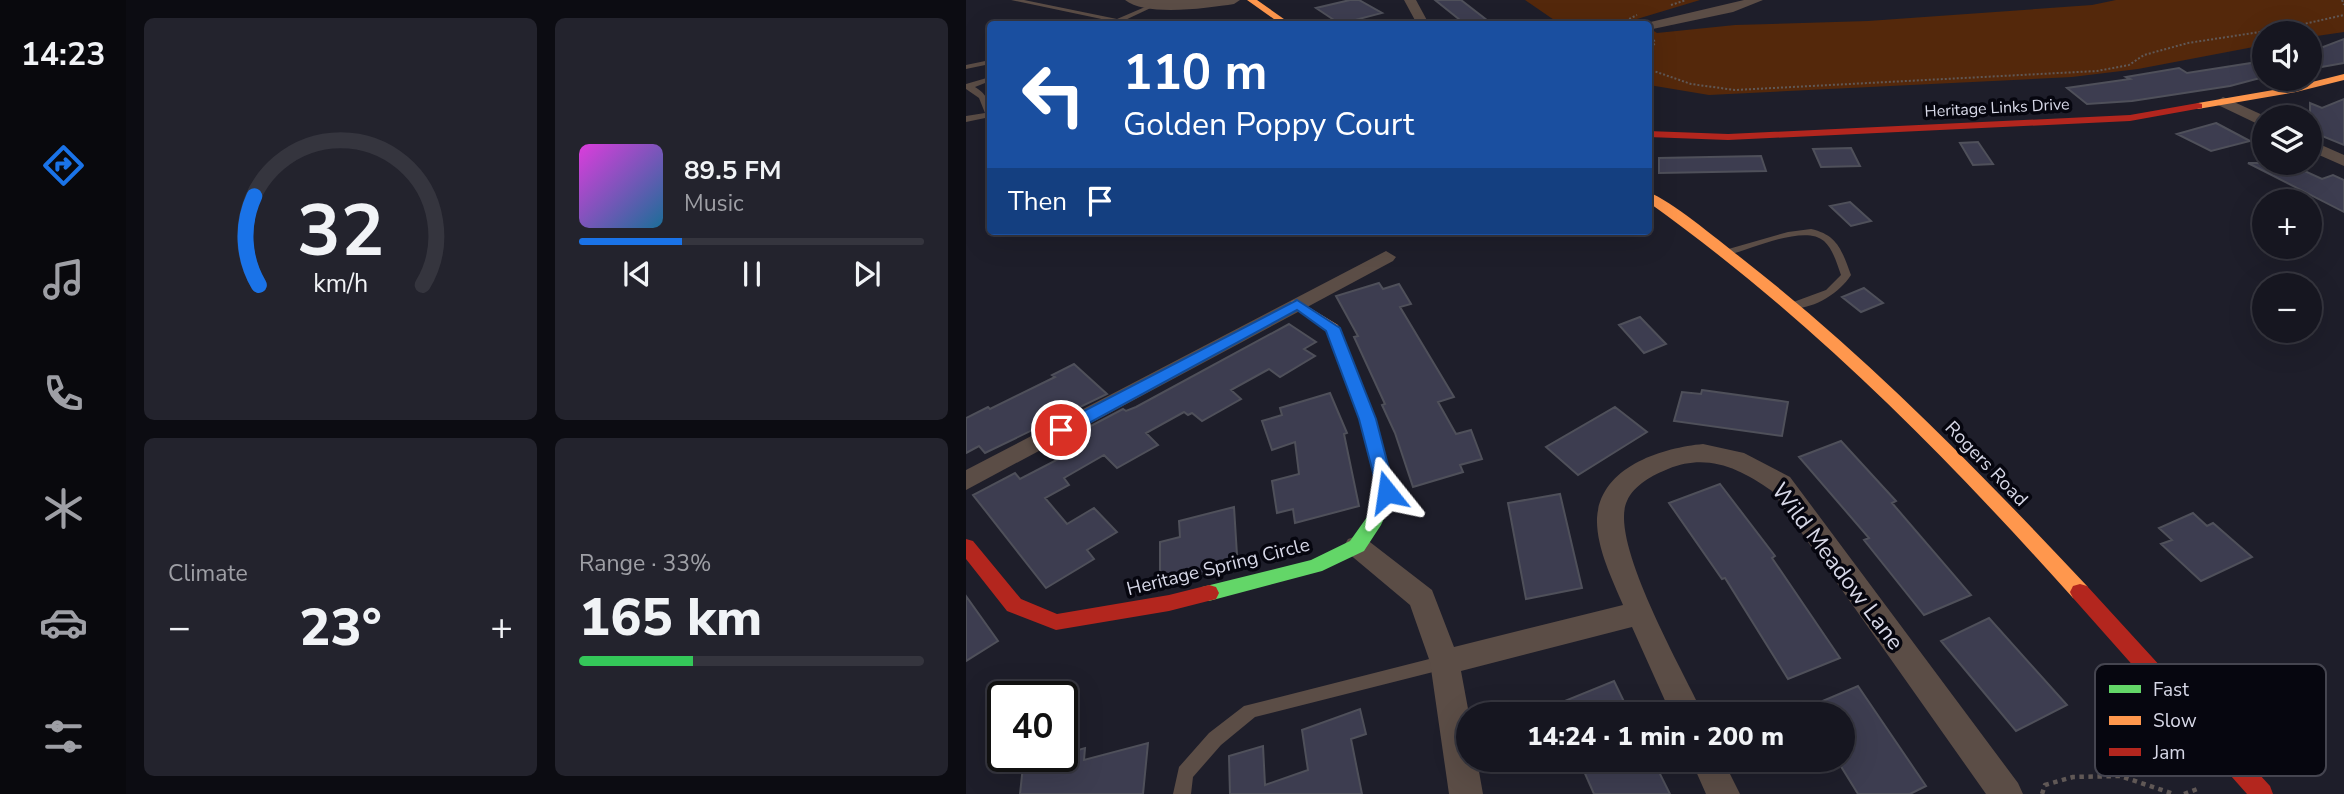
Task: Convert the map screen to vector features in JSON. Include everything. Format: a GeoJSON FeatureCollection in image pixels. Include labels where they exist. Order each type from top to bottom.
{"type":"FeatureCollection","features":[{"type":"Feature","properties":{"kind":"street"},"geometry":{"type":"LineString","coordinates":[[1131,0],[1186,7],[1234,0]]}},
{"type":"Feature","properties":{"kind":"street"},"geometry":{"type":"LineString","coordinates":[[1251,0],[1282,21]]}},
{"type":"Feature","properties":{"kind":"street"},"geometry":{"type":"LineString","coordinates":[[1410,0],[1421,21]]}},
{"type":"Feature","properties":{"kind":"street"},"geometry":{"type":"LineString","coordinates":[[1652,25],[1734,8],[1757,0]]}},
{"type":"Feature","properties":{"kind":"street","name":"Heritage Links Drive"},"geometry":{"type":"LineString","coordinates":[[1652,134],[1706,138],[2111,119],[2296,89],[2344,77]]}},
{"type":"Feature","properties":{"kind":"street"},"geometry":{"type":"LineString","coordinates":[[2223,102],[2252,116]]}},
{"type":"Feature","properties":{"kind":"street"},"geometry":{"type":"LineString","coordinates":[[2322,151],[2344,161]]}},
{"type":"Feature","properties":{"kind":"street","name":"Rogers Road"},"geometry":{"type":"LineString","coordinates":[[1652,199],[1729,252],[1919,423],[2143,664]]}},
{"type":"Feature","properties":{"kind":"street"},"geometry":{"type":"LineString","coordinates":[[966,481],[1386,257]]}},
{"type":"Feature","properties":{"kind":"street"},"geometry":{"type":"LineString","coordinates":[[1297,304],[1333,328],[1367,419],[1387,492],[1375,520],[1357,546],[1422,597],[1446,662],[1466,794]]}},
{"type":"Feature","properties":{"kind":"street","name":"Wild Meadow Lane"},"geometry":{"type":"LineString","coordinates":[[1681,702],[1619,561],[1610,514],[1621,486],[1646,468],[1676,456],[1715,453],[1748,462],[1781,484],[2006,794]]}},
{"type":"Feature","properties":{"kind":"street","name":"Heritage Spring Circle"},"geometry":{"type":"LineString","coordinates":[[966,546],[1014,605],[1056,622],[1169,603],[1315,566],[1357,546]]}},
{"type":"Feature","properties":{"kind":"street"},"geometry":{"type":"LineString","coordinates":[[1446,662],[1640,613]]}},
{"type":"Feature","properties":{"kind":"street"},"geometry":{"type":"LineString","coordinates":[[1713,772],[1723,794]]}},
{"type":"Feature","properties":{"kind":"street","name":"Rogers Road"},"geometry":{"type":"LineString","coordinates":[[2246,776],[2262,794]]}},
{"type":"Feature","properties":{"kind":"lane"},"geometry":{"type":"LineString","coordinates":[[1018,0],[1107,21]]}},
{"type":"Feature","properties":{"kind":"lane"},"geometry":{"type":"LineString","coordinates":[[1119,21],[1154,5]]}},
{"type":"Feature","properties":{"kind":"lane"},"geometry":{"type":"LineString","coordinates":[[966,67],[987,63]]}},
{"type":"Feature","properties":{"kind":"lane"},"geometry":{"type":"LineString","coordinates":[[966,87],[987,80]]}},
{"type":"Feature","properties":{"kind":"lane"},"geometry":{"type":"LineString","coordinates":[[966,87],[979,92],[987,105]]}},
{"type":"Feature","properties":{"kind":"lane"},"geometry":{"type":"LineString","coordinates":[[966,119],[987,116]]}},
{"type":"Feature","properties":{"kind":"lane"},"geometry":{"type":"LineString","coordinates":[[1729,252],[1804,233],[1821,234],[1832,243],[1846,275],[1839,287],[1823,296],[1792,306]]}},
{"type":"Feature","properties":{"kind":"lane"},"geometry":{"type":"LineString","coordinates":[[1182,794],[1185,774],[1215,739],[1250,710],[1446,662]]}},
{"type":"Feature","properties":{"kind":"path"},"geometry":{"type":"LineString","coordinates":[[2342,0],[2344,5]]}},
{"type":"Feature","properties":{"kind":"path"},"geometry":{"type":"LineString","coordinates":[[1652,71],[1678,81],[1718,90],[2097,71],[2129,65],[2144,55],[2188,43],[2286,28],[2344,15]]}},
{"type":"Feature","properties":{"kind":"path"},"geometry":{"type":"LineString","coordinates":[[2042,794],[2045,785],[2073,777],[2120,776],[2174,794]]}},
{"type":"Feature","properties":{"kind":"path"},"geometry":{"type":"LineString","coordinates":[[2184,794],[2200,788]]}},
{"type":"Feature","properties":{"kind":"shaded area"},"geometry":{"type":"Polygon","coordinates":[[[1525,0],[1700,0],[1637,19],[1640,21],[1556,21],[1525,0]]]}},
{"type":"Feature","properties":{"kind":"shaded area"},"geometry":{"type":"Polygon","coordinates":[[[2116,0],[2344,0],[2344,32],[2322,35],[2322,21],[2252,21],[2252,47],[2138,69],[2072,77],[1709,95],[1652,86],[1652,30],[1657,33],[1735,25],[1868,21],[2092,5],[2116,0]]]}},
{"type":"Feature","properties":{"kind":"building"},"geometry":{"type":"Polygon","coordinates":[[[1359,0],[1382,13],[1351,21],[1336,21],[1316,8],[1359,0]]]}},
{"type":"Feature","properties":{"kind":"building"},"geometry":{"type":"Polygon","coordinates":[[[1435,0],[1461,0],[1488,21],[1461,21],[1435,0]]]}},
{"type":"Feature","properties":{"kind":"building"},"geometry":{"type":"Polygon","coordinates":[[[2344,39],[2344,63],[2322,67],[2322,47],[2344,39]]]}},
{"type":"Feature","properties":{"kind":"building"},"geometry":{"type":"Polygon","coordinates":[[[2252,63],[2252,80],[2132,101],[2087,104],[2067,88],[2130,79],[2126,77],[2179,68],[2187,73],[2252,63]]]}},
{"type":"Feature","properties":{"kind":"building"},"geometry":{"type":"Polygon","coordinates":[[[2344,99],[2344,145],[2322,136],[2322,108],[2344,99]]]}},
{"type":"Feature","properties":{"kind":"building"},"geometry":{"type":"Polygon","coordinates":[[[2216,123],[2250,141],[2211,151],[2177,134],[2216,123]]]}},
{"type":"Feature","properties":{"kind":"building"},"geometry":{"type":"Polygon","coordinates":[[[1978,142],[1993,164],[1973,165],[1960,143],[1978,142]]]}},
{"type":"Feature","properties":{"kind":"building"},"geometry":{"type":"Polygon","coordinates":[[[1851,148],[1860,166],[1821,167],[1813,149],[1851,148]]]}},
{"type":"Feature","properties":{"kind":"building"},"geometry":{"type":"Polygon","coordinates":[[[1761,156],[1766,171],[1659,173],[1659,158],[1761,156]]]}},
{"type":"Feature","properties":{"kind":"building"},"geometry":{"type":"Polygon","coordinates":[[[2272,175],[2313,175],[2322,179],[2333,175],[2344,180],[2344,212],[2322,201],[2322,189],[2299,189],[2272,175]]]}},
{"type":"Feature","properties":{"kind":"building"},"geometry":{"type":"Polygon","coordinates":[[[1850,202],[1871,221],[1851,226],[1830,206],[1850,202]]]}},
{"type":"Feature","properties":{"kind":"building"},"geometry":{"type":"Polygon","coordinates":[[[1379,283],[1383,289],[1399,284],[1411,304],[1400,307],[1454,397],[1438,402],[1456,434],[1471,430],[1482,459],[1460,465],[1463,472],[1413,487],[1395,433],[1382,405],[1385,404],[1354,337],[1358,336],[1336,296],[1379,283]]]}},
{"type":"Feature","properties":{"kind":"building"},"geometry":{"type":"Polygon","coordinates":[[[1864,288],[1883,303],[1861,312],[1842,297],[1864,288]]]}},
{"type":"Feature","properties":{"kind":"building"},"geometry":{"type":"Polygon","coordinates":[[[1640,317],[1666,344],[1644,353],[1619,325],[1640,317]]]}},
{"type":"Feature","properties":{"kind":"building"},"geometry":{"type":"Polygon","coordinates":[[[1289,324],[1316,342],[1304,349],[1315,356],[1280,377],[1269,369],[1231,390],[1241,399],[1202,421],[1192,413],[1188,415],[1184,412],[1146,433],[1158,445],[1117,468],[1104,455],[1064,478],[1069,485],[1045,498],[1067,524],[1094,508],[1117,532],[1087,550],[1094,559],[1046,588],[973,495],[1015,473],[1020,479],[1074,451],[1064,440],[1123,409],[1126,411],[1136,407],[1289,324]]]}},
{"type":"Feature","properties":{"kind":"building"},"geometry":{"type":"Polygon","coordinates":[[[1074,364],[1107,394],[985,453],[979,446],[966,453],[966,418],[1055,377],[1052,375],[1074,364]]]}},
{"type":"Feature","properties":{"kind":"building"},"geometry":{"type":"Polygon","coordinates":[[[1702,390],[1788,402],[1782,436],[1674,421],[1682,392],[1701,394],[1702,390]]]}},
{"type":"Feature","properties":{"kind":"building"},"geometry":{"type":"Polygon","coordinates":[[[1330,393],[1347,433],[1344,434],[1359,506],[1295,523],[1293,509],[1277,513],[1272,481],[1299,474],[1295,442],[1272,450],[1262,421],[1282,415],[1280,408],[1330,393]]]}},
{"type":"Feature","properties":{"kind":"building"},"geometry":{"type":"Polygon","coordinates":[[[1615,407],[1647,432],[1578,475],[1546,447],[1615,407]]]}},
{"type":"Feature","properties":{"kind":"building"},"geometry":{"type":"Polygon","coordinates":[[[1841,441],[1896,501],[1892,503],[1971,595],[1924,615],[1864,540],[1869,538],[1799,457],[1841,441]]]}},
{"type":"Feature","properties":{"kind":"building"},"geometry":{"type":"Polygon","coordinates":[[[1720,484],[1775,556],[1772,558],[1840,658],[1788,679],[1725,578],[1722,579],[1669,503],[1720,484]]]}},
{"type":"Feature","properties":{"kind":"building"},"geometry":{"type":"Polygon","coordinates":[[[1560,494],[1582,588],[1526,599],[1508,503],[1560,494]]]}},
{"type":"Feature","properties":{"kind":"building"},"geometry":{"type":"Polygon","coordinates":[[[1234,507],[1237,555],[1232,557],[1233,566],[1160,585],[1160,542],[1180,537],[1179,521],[1234,507]]]}},
{"type":"Feature","properties":{"kind":"building"},"geometry":{"type":"Polygon","coordinates":[[[2193,513],[2207,526],[2213,523],[2252,557],[2201,581],[2161,544],[2172,540],[2159,528],[2193,513]]]}},
{"type":"Feature","properties":{"kind":"building"},"geometry":{"type":"Polygon","coordinates":[[[966,596],[998,641],[966,661],[966,596]]]}},
{"type":"Feature","properties":{"kind":"building"},"geometry":{"type":"Polygon","coordinates":[[[1989,618],[2067,705],[2016,731],[1941,641],[1989,618]]]}},
{"type":"Feature","properties":{"kind":"building"},"geometry":{"type":"Polygon","coordinates":[[[1614,681],[1624,702],[1562,702],[1614,681]]]}},
{"type":"Feature","properties":{"kind":"building"},"geometry":{"type":"Polygon","coordinates":[[[1858,686],[1926,786],[1910,794],[1858,794],[1844,772],[1855,772],[1855,702],[1820,702],[1858,686]]]}},
{"type":"Feature","properties":{"kind":"building"},"geometry":{"type":"Polygon","coordinates":[[[1360,709],[1366,734],[1351,739],[1362,794],[1230,794],[1229,756],[1263,746],[1265,785],[1308,770],[1302,730],[1360,709]]]}},
{"type":"Feature","properties":{"kind":"building"},"geometry":{"type":"Polygon","coordinates":[[[1148,743],[1143,794],[1020,794],[1022,772],[1078,772],[1078,750],[1085,748],[1084,760],[1148,743]]]}},
{"type":"Feature","properties":{"kind":"building"},"geometry":{"type":"Polygon","coordinates":[[[1584,772],[1659,772],[1670,794],[1594,794],[1584,772]]]}},
{"type":"Feature","properties":{"kind":"traffic: fast"},"geometry":{"type":"LineString","coordinates":[[1209,593],[1315,566],[1357,546],[1375,520],[1387,492],[1354,383]]}},
{"type":"Feature","properties":{"kind":"traffic: slow"},"geometry":{"type":"LineString","coordinates":[[1251,0],[1282,21]]}},
{"type":"Feature","properties":{"kind":"traffic: slow"},"geometry":{"type":"LineString","coordinates":[[2198,106],[2296,89],[2344,77]]}},
{"type":"Feature","properties":{"kind":"traffic: slow"},"geometry":{"type":"LineString","coordinates":[[1652,199],[1708,238],[1765,284],[1876,381],[1980,485],[2080,592]]}},
{"type":"Feature","properties":{"kind":"traffic: slow"},"geometry":{"type":"LineString","coordinates":[[1297,304],[1333,328],[1354,383]]}},
{"type":"Feature","properties":{"kind":"traffic: jam"},"geometry":{"type":"LineString","coordinates":[[1652,134],[1728,137],[2130,118],[2198,106]]}},
{"type":"Feature","properties":{"kind":"traffic: jam"},"geometry":{"type":"LineString","coordinates":[[966,546],[1014,605],[1056,622],[1169,603],[1209,593]]}},
{"type":"Feature","properties":{"kind":"traffic: jam"},"geometry":{"type":"LineString","coordinates":[[2080,592],[2145,664]]}},
{"type":"Feature","properties":{"kind":"traffic: jam"},"geometry":{"type":"LineString","coordinates":[[2246,776],[2262,794]]}},
{"type":"Feature","properties":{"kind":"route"},"geometry":{"type":"LineString","coordinates":[[1061,430],[1297,304],[1333,328],[1367,419],[1387,492]]}}]}
